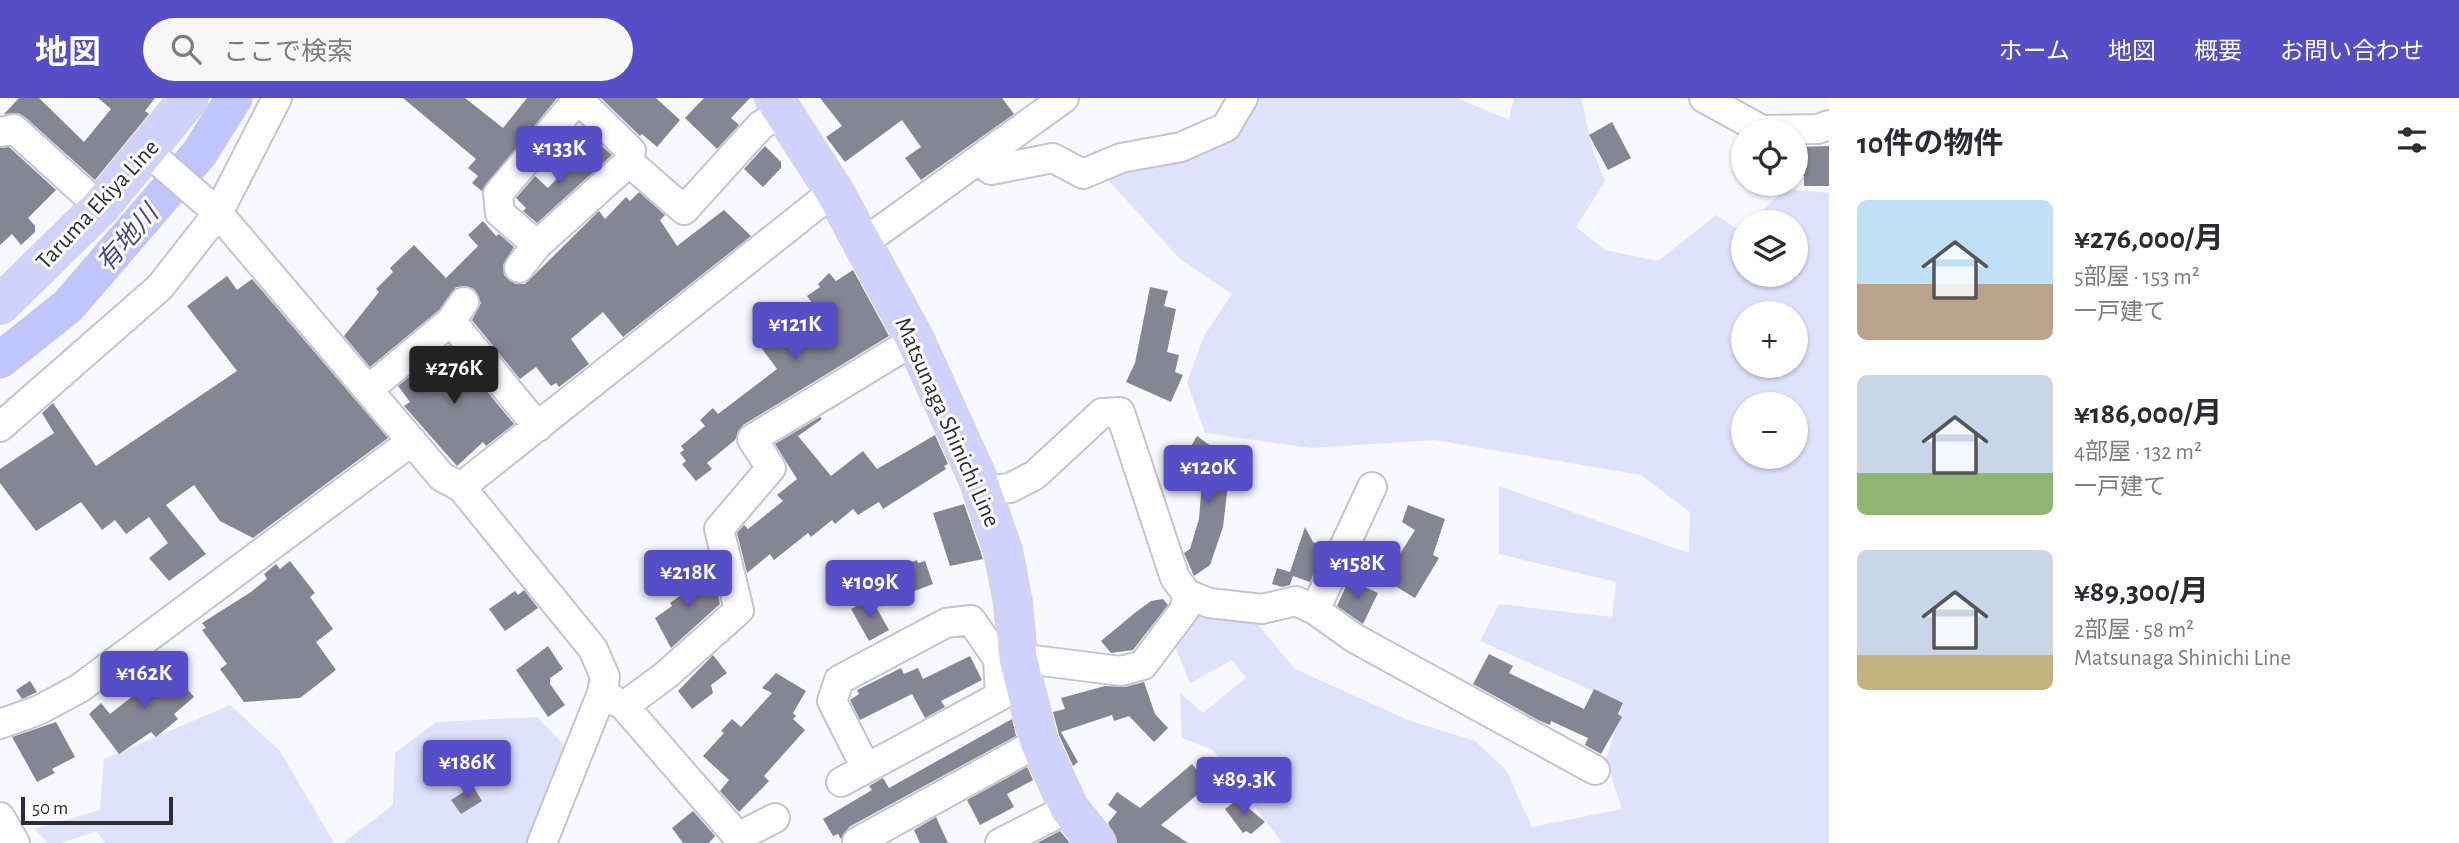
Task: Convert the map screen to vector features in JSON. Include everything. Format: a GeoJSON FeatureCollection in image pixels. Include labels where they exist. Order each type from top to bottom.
{"type":"FeatureCollection","features":[{"type":"Feature","properties":{"kind":"main road","name":"Taruma Ekiya Line"},"geometry":{"type":"LineString","coordinates":[[0,305],[100,207],[189,98]]}},
{"type":"Feature","properties":{"kind":"main road","name":"Matsunaga Shinichi Line"},"geometry":{"type":"LineString","coordinates":[[778,105],[834,191],[915,340],[981,491],[1003,551],[1013,603],[1008,659],[1039,742],[1069,808],[1097,843]]}},
{"type":"Feature","properties":{"kind":"street"},"geometry":{"type":"LineString","coordinates":[[0,427],[160,287],[218,213],[277,98]]}},
{"type":"Feature","properties":{"kind":"street"},"geometry":{"type":"LineString","coordinates":[[863,243],[1064,98]]}},
{"type":"Feature","properties":{"kind":"street"},"geometry":{"type":"LineString","coordinates":[[978,160],[991,170],[1053,158],[1083,174],[1121,158],[1181,147],[1226,127],[1243,98]]}},
{"type":"Feature","properties":{"kind":"street"},"geometry":{"type":"LineString","coordinates":[[1704,98],[1762,130],[1818,129],[1829,125]]}},
{"type":"Feature","properties":{"kind":"street"},"geometry":{"type":"LineString","coordinates":[[519,268],[537,245],[629,163],[631,151],[578,99],[498,194],[500,212],[537,245]]}},
{"type":"Feature","properties":{"kind":"street"},"geometry":{"type":"LineString","coordinates":[[629,163],[684,210],[778,105]]}},
{"type":"Feature","properties":{"kind":"street"},"geometry":{"type":"LineString","coordinates":[[0,132],[14,129],[100,207]]}},
{"type":"Feature","properties":{"kind":"street"},"geometry":{"type":"LineString","coordinates":[[147,151],[218,213],[442,477],[461,487],[593,649],[613,699],[738,837],[775,818]]}},
{"type":"Feature","properties":{"kind":"street"},"geometry":{"type":"LineString","coordinates":[[461,487],[834,191]]}},
{"type":"Feature","properties":{"kind":"street"},"geometry":{"type":"LineString","coordinates":[[369,389],[457,312],[538,427]]}},
{"type":"Feature","properties":{"kind":"street"},"geometry":{"type":"LineString","coordinates":[[542,843],[613,699],[666,675],[739,610],[719,529],[771,468],[752,439],[915,340]]}},
{"type":"Feature","properties":{"kind":"street"},"geometry":{"type":"LineString","coordinates":[[981,491],[1010,488],[1035,475],[1102,413],[1120,412],[1175,578],[1186,594],[1209,603],[1235,608],[1262,609],[1296,601],[1315,610],[1354,638],[1595,770]]}},
{"type":"Feature","properties":{"kind":"street"},"geometry":{"type":"LineString","coordinates":[[0,724],[39,710],[80,688],[412,441]]}},
{"type":"Feature","properties":{"kind":"street"},"geometry":{"type":"LineString","coordinates":[[1315,610],[1372,487]]}},
{"type":"Feature","properties":{"kind":"street"},"geometry":{"type":"LineString","coordinates":[[866,768],[832,701],[839,680],[946,623],[971,620],[1008,659],[1100,671],[1121,671],[1143,665],[1185,609],[1186,594]]}},
{"type":"Feature","properties":{"kind":"street"},"geometry":{"type":"LineString","coordinates":[[841,782],[1000,696],[1008,659]]}},
{"type":"Feature","properties":{"kind":"street"},"geometry":{"type":"LineString","coordinates":[[857,842],[1039,742]]}},
{"type":"Feature","properties":{"kind":"street"},"geometry":{"type":"LineString","coordinates":[[1011,841],[1069,808]]}},
{"type":"Feature","properties":{"kind":"street"},"geometry":{"type":"LineString","coordinates":[[0,817],[15,843]]}},
{"type":"Feature","properties":{"kind":"shaded area"},"geometry":{"type":"Polygon","coordinates":[[[1253,98],[1457,98],[1509,120],[1514,98],[1581,98],[1593,151],[1605,181],[1576,227],[1605,250],[1658,261],[1716,215],[1731,225],[1731,287],[1808,287],[1808,210],[1763,210],[1778,196],[1808,196],[1808,191],[1829,193],[1829,843],[1282,843],[1213,750],[1182,738],[1180,693],[1203,713],[1246,678],[1232,660],[1190,683],[1170,634],[1204,611],[1248,613],[1295,669],[1408,720],[1475,741],[1506,770],[1532,827],[1622,809],[1606,760],[1623,704],[1480,641],[1499,604],[1612,617],[1616,582],[1499,554],[1499,486],[1689,553],[1690,512],[1641,475],[1435,440],[1311,448],[1205,433],[1187,382],[1204,336],[1232,294],[1180,259],[1109,181],[1253,98]]]}},
{"type":"Feature","properties":{"kind":"shaded area"},"geometry":{"type":"Polygon","coordinates":[[[230,705],[280,751],[334,843],[105,843],[97,831],[60,843],[48,843],[35,829],[100,810],[104,759],[230,705]]]}},
{"type":"Feature","properties":{"kind":"shaded area"},"geometry":{"type":"Polygon","coordinates":[[[537,717],[565,746],[537,843],[343,843],[393,805],[395,753],[436,722],[537,717]]]}},
{"type":"Feature","properties":{"kind":"building"},"geometry":{"type":"Polygon","coordinates":[[[19,98],[39,98],[84,142],[111,109],[98,98],[155,98],[145,111],[149,114],[95,180],[25,117],[18,113],[4,114],[19,98]]]}},
{"type":"Feature","properties":{"kind":"building"},"geometry":{"type":"Polygon","coordinates":[[[403,98],[465,98],[503,128],[527,98],[557,98],[482,191],[472,183],[478,176],[468,168],[476,159],[403,98]]]}},
{"type":"Feature","properties":{"kind":"building"},"geometry":{"type":"Polygon","coordinates":[[[601,98],[656,98],[680,120],[657,147],[642,134],[640,136],[601,98]]]}},
{"type":"Feature","properties":{"kind":"building"},"geometry":{"type":"Polygon","coordinates":[[[704,98],[750,98],[731,118],[739,125],[717,149],[685,118],[704,98]]]}},
{"type":"Feature","properties":{"kind":"building"},"geometry":{"type":"Polygon","coordinates":[[[820,98],[1002,98],[1014,114],[921,180],[905,158],[921,147],[902,120],[845,162],[826,137],[842,126],[820,98]]]}},
{"type":"Feature","properties":{"kind":"building"},"geometry":{"type":"Polygon","coordinates":[[[1612,122],[1631,158],[1608,170],[1589,135],[1612,122]]]}},
{"type":"Feature","properties":{"kind":"building"},"geometry":{"type":"Polygon","coordinates":[[[599,144],[612,155],[537,223],[523,211],[526,208],[516,198],[535,176],[548,188],[570,165],[574,169],[599,144]]]}},
{"type":"Feature","properties":{"kind":"building"},"geometry":{"type":"Polygon","coordinates":[[[765,146],[781,162],[781,168],[763,187],[744,169],[765,146]]]}},
{"type":"Feature","properties":{"kind":"building"},"geometry":{"type":"Polygon","coordinates":[[[1829,146],[1829,186],[1808,186],[1808,147],[1829,146]]]}},
{"type":"Feature","properties":{"kind":"building"},"geometry":{"type":"Polygon","coordinates":[[[9,147],[56,190],[28,218],[35,226],[35,232],[21,245],[12,234],[0,245],[0,148],[9,147]]]}},
{"type":"Feature","properties":{"kind":"building"},"geometry":{"type":"Polygon","coordinates":[[[639,192],[665,215],[660,220],[677,246],[724,210],[751,236],[623,337],[603,312],[571,339],[589,364],[559,387],[556,383],[551,386],[536,367],[520,379],[472,320],[481,303],[474,289],[466,286],[456,287],[439,310],[370,367],[344,336],[379,292],[376,289],[393,272],[390,268],[414,245],[446,278],[478,246],[468,235],[483,221],[496,236],[499,234],[514,247],[503,265],[504,275],[516,284],[525,284],[599,211],[605,219],[626,197],[630,201],[639,192]]]}},
{"type":"Feature","properties":{"kind":"building"},"geometry":{"type":"Polygon","coordinates":[[[853,270],[889,336],[743,425],[735,440],[707,463],[712,469],[696,481],[682,464],[686,461],[680,453],[684,450],[681,446],[705,426],[700,420],[713,408],[718,414],[777,369],[760,346],[812,303],[807,296],[820,287],[818,284],[829,273],[836,281],[853,270]]]}},
{"type":"Feature","properties":{"kind":"building"},"geometry":{"type":"Polygon","coordinates":[[[227,276],[237,290],[252,279],[388,438],[253,538],[220,521],[194,485],[166,505],[206,554],[169,581],[149,558],[168,543],[149,517],[126,534],[115,520],[102,530],[81,502],[36,531],[0,483],[0,469],[54,433],[42,413],[53,403],[96,466],[237,371],[187,306],[227,276]]]}},
{"type":"Feature","properties":{"kind":"building"},"geometry":{"type":"Polygon","coordinates":[[[1150,287],[1168,291],[1164,306],[1176,309],[1167,352],[1179,355],[1175,372],[1183,375],[1171,402],[1126,382],[1135,363],[1150,287]]]}},
{"type":"Feature","properties":{"kind":"building"},"geometry":{"type":"Polygon","coordinates":[[[449,345],[514,424],[486,446],[483,442],[457,466],[404,406],[410,402],[398,386],[449,345]]]}},
{"type":"Feature","properties":{"kind":"building"},"geometry":{"type":"Polygon","coordinates":[[[820,417],[822,419],[798,436],[831,476],[863,451],[877,469],[935,435],[948,464],[944,466],[946,469],[883,509],[879,502],[858,515],[853,509],[835,524],[832,520],[811,537],[808,533],[774,560],[770,554],[747,573],[737,533],[744,525],[748,529],[783,501],[777,495],[797,479],[775,444],[820,417]]]}},
{"type":"Feature","properties":{"kind":"building"},"geometry":{"type":"Polygon","coordinates":[[[1197,436],[1222,454],[1214,468],[1227,468],[1227,493],[1223,527],[1210,565],[1194,576],[1184,553],[1190,549],[1199,519],[1203,469],[1184,458],[1197,436]]]}},
{"type":"Feature","properties":{"kind":"building"},"geometry":{"type":"Polygon","coordinates":[[[964,504],[983,559],[950,566],[933,513],[964,504]]]}},
{"type":"Feature","properties":{"kind":"building"},"geometry":{"type":"Polygon","coordinates":[[[1408,505],[1445,519],[1433,555],[1439,558],[1415,598],[1390,583],[1370,576],[1376,562],[1391,568],[1415,530],[1402,522],[1408,505]]]}},
{"type":"Feature","properties":{"kind":"building"},"geometry":{"type":"Polygon","coordinates":[[[1305,527],[1313,542],[1326,547],[1310,582],[1293,576],[1290,585],[1282,587],[1272,584],[1277,568],[1290,572],[1305,527]]]}},
{"type":"Feature","properties":{"kind":"building"},"geometry":{"type":"Polygon","coordinates":[[[917,560],[918,563],[925,561],[933,584],[880,604],[874,587],[891,581],[888,571],[917,560]]]}},
{"type":"Feature","properties":{"kind":"building"},"geometry":{"type":"Polygon","coordinates":[[[290,561],[315,593],[310,597],[333,629],[316,642],[336,670],[300,698],[244,702],[220,669],[227,664],[202,630],[206,628],[202,623],[251,592],[267,579],[264,574],[276,564],[280,569],[290,561]]]}},
{"type":"Feature","properties":{"kind":"building"},"geometry":{"type":"Polygon","coordinates":[[[713,575],[720,604],[671,648],[655,618],[672,606],[670,603],[680,596],[678,593],[692,583],[695,587],[713,575]]]}},
{"type":"Feature","properties":{"kind":"building"},"geometry":{"type":"Polygon","coordinates":[[[1352,581],[1378,593],[1363,624],[1337,606],[1347,584],[1350,585],[1352,581]]]}},
{"type":"Feature","properties":{"kind":"building"},"geometry":{"type":"Polygon","coordinates":[[[524,590],[538,608],[505,631],[489,609],[515,591],[518,595],[524,590]]]}},
{"type":"Feature","properties":{"kind":"building"},"geometry":{"type":"Polygon","coordinates":[[[871,598],[889,630],[869,641],[851,609],[871,598]]]}},
{"type":"Feature","properties":{"kind":"building"},"geometry":{"type":"Polygon","coordinates":[[[1163,599],[1168,605],[1133,650],[1111,653],[1101,641],[1151,601],[1163,599]]]}},
{"type":"Feature","properties":{"kind":"building"},"geometry":{"type":"Polygon","coordinates":[[[548,646],[563,669],[550,678],[550,684],[565,705],[548,717],[516,670],[548,646]]]}},
{"type":"Feature","properties":{"kind":"building"},"geometry":{"type":"Polygon","coordinates":[[[1489,654],[1513,666],[1509,673],[1584,709],[1594,689],[1623,703],[1618,714],[1622,717],[1601,754],[1585,745],[1588,738],[1551,721],[1550,725],[1538,720],[1473,684],[1489,654]]]}},
{"type":"Feature","properties":{"kind":"building"},"geometry":{"type":"Polygon","coordinates":[[[713,655],[727,673],[711,685],[713,693],[692,709],[678,691],[713,655]]]}},
{"type":"Feature","properties":{"kind":"building"},"geometry":{"type":"Polygon","coordinates":[[[970,656],[982,680],[941,701],[945,707],[925,718],[912,694],[860,720],[850,700],[859,694],[857,690],[901,668],[904,674],[918,668],[923,679],[970,656]]]}},
{"type":"Feature","properties":{"kind":"building"},"geometry":{"type":"Polygon","coordinates":[[[167,665],[194,697],[174,714],[178,719],[156,737],[151,732],[119,754],[89,714],[101,703],[110,714],[152,681],[150,679],[167,665]]]}},
{"type":"Feature","properties":{"kind":"building"},"geometry":{"type":"Polygon","coordinates":[[[776,673],[806,691],[793,713],[796,716],[793,719],[805,730],[764,776],[769,781],[739,812],[720,791],[729,780],[703,756],[724,733],[721,731],[732,719],[741,727],[772,693],[762,688],[776,673]]]}},
{"type":"Feature","properties":{"kind":"building"},"geometry":{"type":"Polygon","coordinates":[[[30,681],[37,692],[22,699],[16,690],[30,681]]]}},
{"type":"Feature","properties":{"kind":"building"},"geometry":{"type":"Polygon","coordinates":[[[1144,682],[1155,714],[1168,728],[1154,742],[1129,716],[1114,721],[1112,715],[1061,732],[1078,762],[1073,766],[1059,735],[1053,712],[1065,709],[1061,698],[1105,686],[1125,687],[1144,682]]]}},
{"type":"Feature","properties":{"kind":"building"},"geometry":{"type":"Polygon","coordinates":[[[1012,719],[1016,736],[849,827],[841,839],[838,834],[833,836],[823,819],[872,790],[869,786],[883,778],[889,788],[1012,719]]]}},
{"type":"Feature","properties":{"kind":"building"},"geometry":{"type":"Polygon","coordinates":[[[56,722],[75,757],[52,769],[55,773],[37,782],[12,737],[56,722]]]}},
{"type":"Feature","properties":{"kind":"building"},"geometry":{"type":"Polygon","coordinates":[[[1192,764],[1209,785],[1161,825],[1188,843],[1117,843],[1108,823],[1117,812],[1108,805],[1117,792],[1140,808],[1192,764]]]}},
{"type":"Feature","properties":{"kind":"building"},"geometry":{"type":"Polygon","coordinates":[[[1027,767],[1033,780],[1007,794],[1014,807],[980,825],[967,800],[1027,767]]]}},
{"type":"Feature","properties":{"kind":"building"},"geometry":{"type":"Polygon","coordinates":[[[473,786],[482,801],[461,814],[451,800],[473,786]]]}},
{"type":"Feature","properties":{"kind":"building"},"geometry":{"type":"Polygon","coordinates":[[[1238,799],[1265,822],[1251,834],[1246,831],[1243,833],[1225,809],[1238,799]]]}},
{"type":"Feature","properties":{"kind":"building"},"geometry":{"type":"Polygon","coordinates":[[[693,811],[715,836],[709,843],[683,843],[672,828],[693,811]]]}},
{"type":"Feature","properties":{"kind":"building"},"geometry":{"type":"Polygon","coordinates":[[[936,817],[948,843],[920,843],[914,830],[936,817]]]}},
{"type":"Feature","properties":{"kind":"building"},"geometry":{"type":"Polygon","coordinates":[[[1060,831],[1070,843],[1037,843],[1060,831]]]}},
{"type":"Feature","properties":{"kind":"waterway","name":"有地川"},"geometry":{"type":"LineString","coordinates":[[0,360],[68,306],[199,154],[234,98]]}}]}
